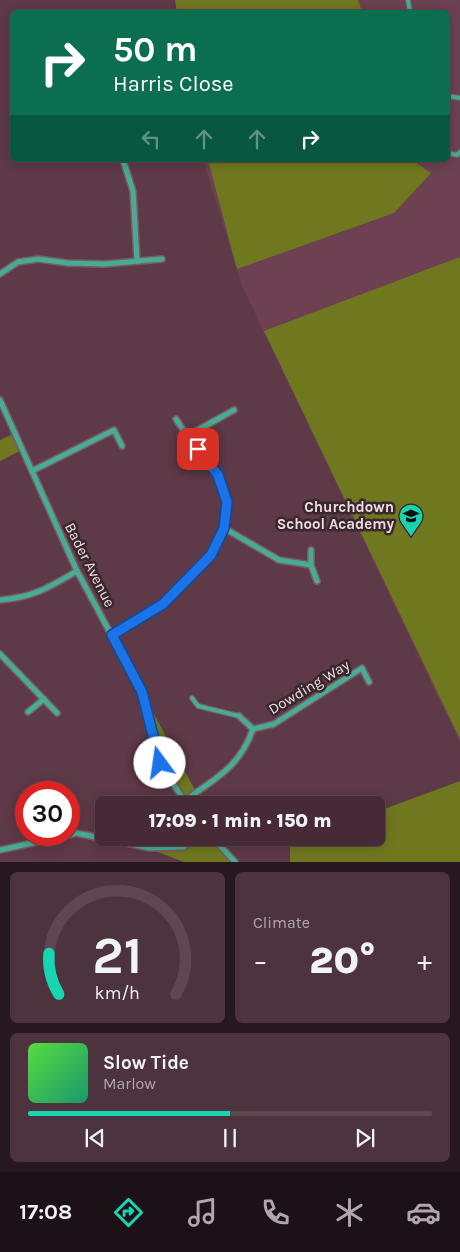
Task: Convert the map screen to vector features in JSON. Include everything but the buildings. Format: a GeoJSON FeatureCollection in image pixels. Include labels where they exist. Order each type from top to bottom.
{"type":"FeatureCollection","features":[{"type":"Feature","properties":{"kind":"street"},"geometry":{"type":"LineString","coordinates":[[124,162],[132,191],[137,261]]}},
{"type":"Feature","properties":{"kind":"street"},"geometry":{"type":"LineString","coordinates":[[0,273],[18,262],[38,259],[68,263],[105,264],[162,259]]}},
{"type":"Feature","properties":{"kind":"street","name":"Bader Avenue"},"geometry":{"type":"LineString","coordinates":[[0,400],[77,571],[142,692],[160,763],[181,796]]}},
{"type":"Feature","properties":{"kind":"street"},"geometry":{"type":"LineString","coordinates":[[187,436],[234,410]]}},
{"type":"Feature","properties":{"kind":"street"},"geometry":{"type":"LineString","coordinates":[[112,635],[163,604],[211,555],[224,528],[227,502],[218,475],[187,436],[176,418]]}},
{"type":"Feature","properties":{"kind":"street"},"geometry":{"type":"LineString","coordinates":[[32,471],[114,430],[122,446]]}},
{"type":"Feature","properties":{"kind":"street"},"geometry":{"type":"LineString","coordinates":[[224,528],[279,560],[311,565]]}},
{"type":"Feature","properties":{"kind":"street"},"geometry":{"type":"LineString","coordinates":[[311,550],[311,565],[317,581]]}},
{"type":"Feature","properties":{"kind":"street"},"geometry":{"type":"LineString","coordinates":[[0,600],[21,598],[39,592],[77,571]]}},
{"type":"Feature","properties":{"kind":"street"},"geometry":{"type":"LineString","coordinates":[[0,654],[57,712]]}},
{"type":"Feature","properties":{"kind":"street","name":"Dowding Way"},"geometry":{"type":"LineString","coordinates":[[253,728],[274,724],[362,668],[369,682]]}},
{"type":"Feature","properties":{"kind":"street"},"geometry":{"type":"LineString","coordinates":[[28,712],[44,699]]}},
{"type":"Feature","properties":{"kind":"street"},"geometry":{"type":"LineString","coordinates":[[194,796],[230,768],[247,745],[253,728],[239,716]]}},
{"type":"Feature","properties":{"kind":"street"},"geometry":{"type":"LineString","coordinates":[[80,834],[95,837]]}},
{"type":"Feature","properties":{"kind":"street"},"geometry":{"type":"LineString","coordinates":[[0,850],[18,846]]}},
{"type":"Feature","properties":{"kind":"street"},"geometry":{"type":"LineString","coordinates":[[140,846],[150,848],[183,846]]}},
{"type":"Feature","properties":{"kind":"street"},"geometry":{"type":"LineString","coordinates":[[220,846],[235,862]]}},
{"type":"Feature","properties":{"kind":"lane"},"geometry":{"type":"LineString","coordinates":[[192,698],[198,706],[239,716]]}},
{"type":"Feature","properties":{"kind":"shaded area","name":"Churchdown School Academy"},"geometry":{"type":"Polygon","coordinates":[[[175,0],[460,0],[460,743],[242,286],[204,162],[450,162],[450,10],[177,10],[175,0]]]}},
{"type":"Feature","properties":{"kind":"green space"},"geometry":{"type":"Polygon","coordinates":[[[175,0],[358,0],[361,10],[177,10],[175,0]]]}},
{"type":"Feature","properties":{"kind":"green space"},"geometry":{"type":"Polygon","coordinates":[[[209,162],[415,162],[431,173],[394,213],[237,269],[209,162]]]}},
{"type":"Feature","properties":{"kind":"green space"},"geometry":{"type":"Polygon","coordinates":[[[460,257],[460,739],[264,331],[460,257]]]}},
{"type":"Feature","properties":{"kind":"green space"},"geometry":{"type":"Polygon","coordinates":[[[15,433],[22,450],[0,461],[0,440],[15,433]]]}},
{"type":"Feature","properties":{"kind":"green space"},"geometry":{"type":"Polygon","coordinates":[[[142,692],[196,792],[191,796],[181,796],[160,763],[142,692]]]}},
{"type":"Feature","properties":{"kind":"green space"},"geometry":{"type":"Polygon","coordinates":[[[460,781],[460,862],[290,862],[290,846],[385,846],[385,809],[460,781]]]}},
{"type":"Feature","properties":{"kind":"green space"},"geometry":{"type":"Polygon","coordinates":[[[220,846],[235,862],[184,862],[150,849],[220,846]]]}},
{"type":"Feature","properties":{"kind":"place","name":"Churchdown School Academy"},"geometry":{"type":"Point","coordinates":[411,537]}},
{"type":"Feature","properties":{"kind":"route"},"geometry":{"type":"LineString","coordinates":[[160,763],[142,692],[112,635],[163,604],[211,555],[224,528],[227,502],[218,475],[198,449]]}}]}
